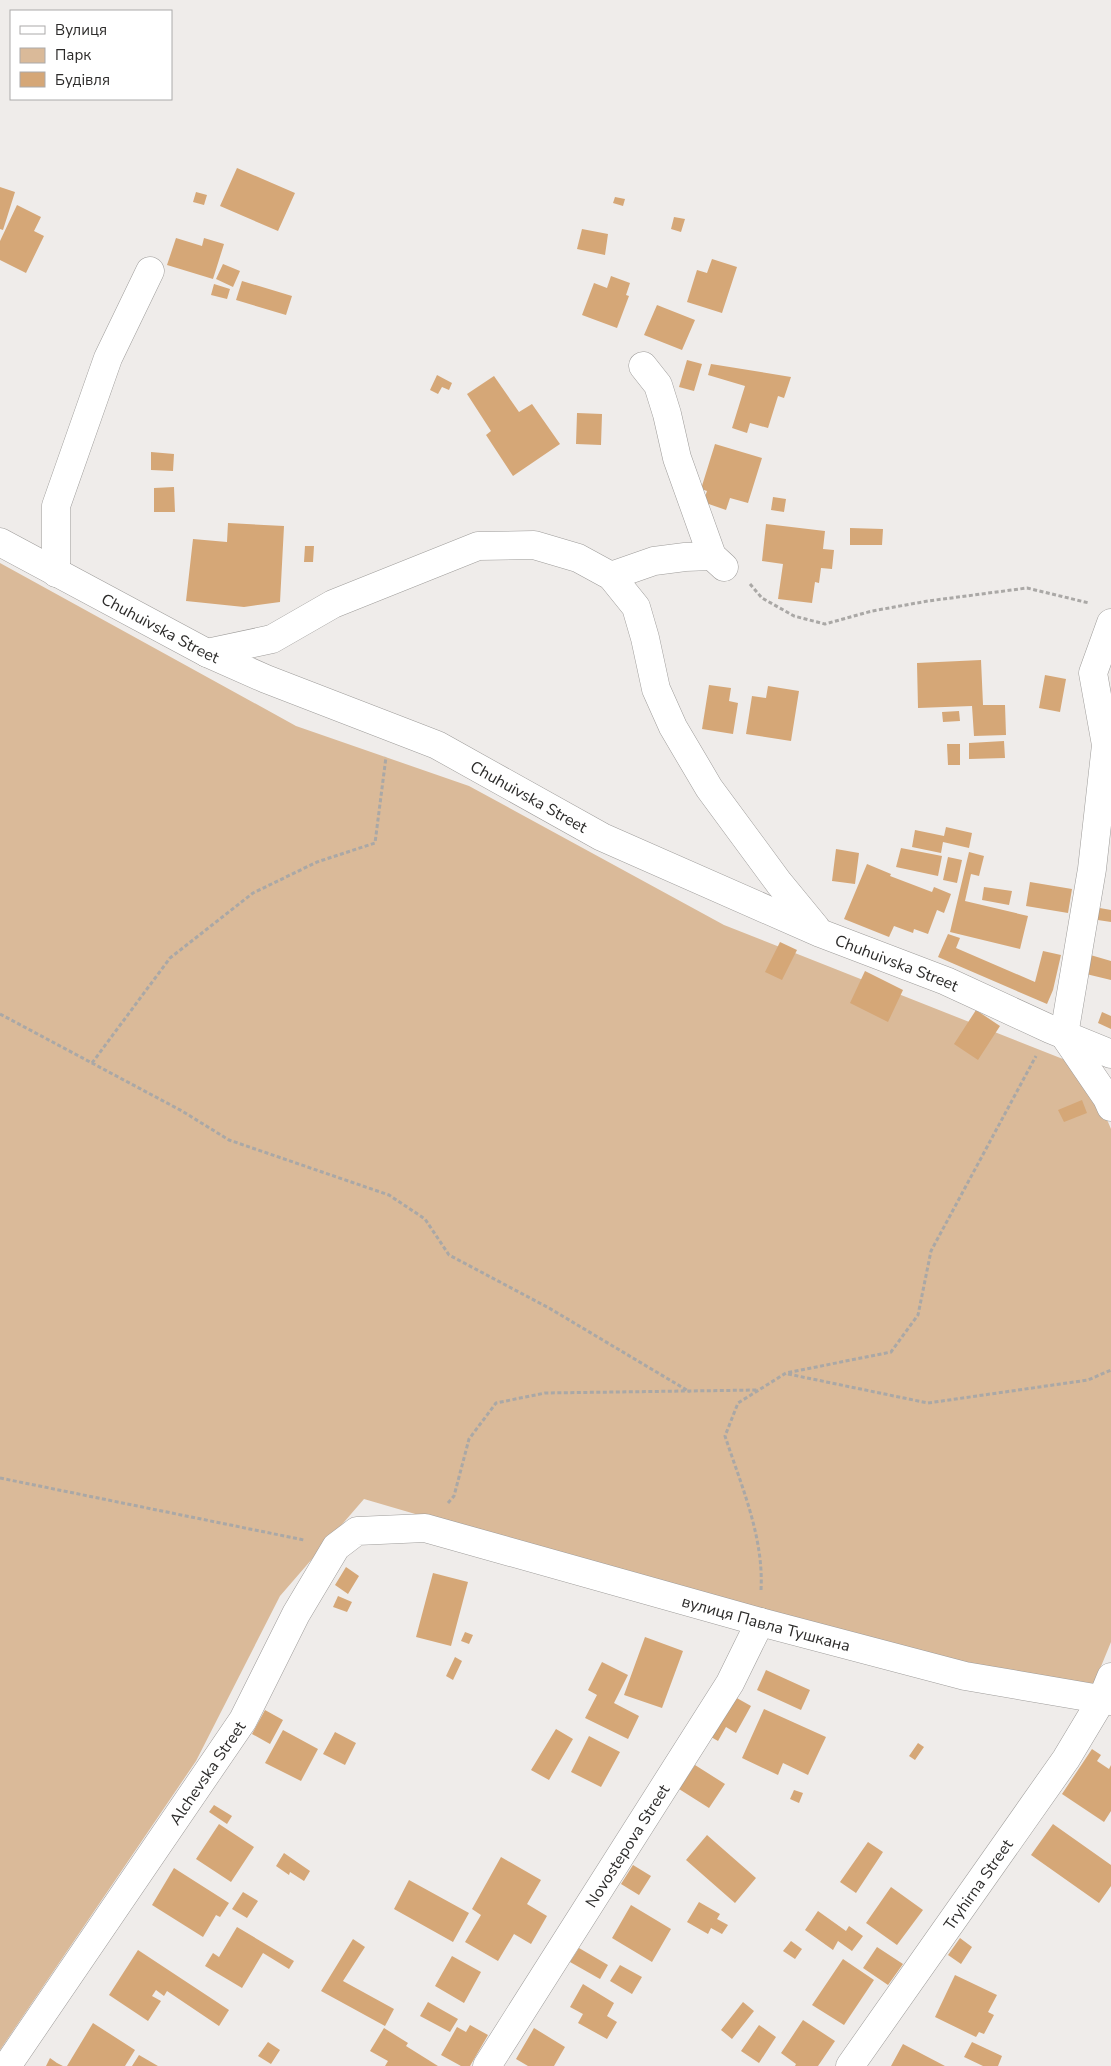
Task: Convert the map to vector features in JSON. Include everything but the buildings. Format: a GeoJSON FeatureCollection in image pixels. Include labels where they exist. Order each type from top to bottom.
{"type":"FeatureCollection","features":[{"type":"Feature","properties":{"kind":"street"},"geometry":{"type":"LineString","coordinates":[[56,573],[56,506],[108,358],[150,271]]}},
{"type":"Feature","properties":{"kind":"street"},"geometry":{"type":"LineString","coordinates":[[643,366],[658,385],[677,458],[718,562]]}},
{"type":"Feature","properties":{"kind":"street","name":"Chuhuivska Street"},"geometry":{"type":"LineString","coordinates":[[0,542],[207,653],[436,746],[602,837],[820,932],[946,981],[1057,1032],[1111,1054]]}},
{"type":"Feature","properties":{"kind":"street"},"geometry":{"type":"LineString","coordinates":[[207,653],[272,639],[333,604],[478,546],[534,545],[578,558],[611,576],[636,607],[656,689],[673,727],[704,780],[779,883],[820,932]]}},
{"type":"Feature","properties":{"kind":"street"},"geometry":{"type":"LineString","coordinates":[[611,576],[654,562],[685,556],[718,562]]}},
{"type":"Feature","properties":{"kind":"street"},"geometry":{"type":"LineString","coordinates":[[1102,614],[1093,674],[1106,746],[1092,869],[1057,1032],[1107,1098],[1111,1107]]}},
{"type":"Feature","properties":{"kind":"street","name":"вулиця Павла Тушкана"},"geometry":{"type":"LineString","coordinates":[[426,1528],[760,1622],[965,1676],[1108,1692]]}},
{"type":"Feature","properties":{"kind":"street","name":"Alchevska Street"},"geometry":{"type":"LineString","coordinates":[[7,2066],[243,1720],[296,1614],[336,1547],[356,1532],[426,1528]]}},
{"type":"Feature","properties":{"kind":"street","name":"Novostepova Street"},"geometry":{"type":"LineString","coordinates":[[486,2066],[730,1683],[760,1622]]}},
{"type":"Feature","properties":{"kind":"street","name":"Tryhirna Street"},"geometry":{"type":"LineString","coordinates":[[850,2066],[1066,1759],[1108,1692]]}},
{"type":"Feature","properties":{"kind":"path"},"geometry":{"type":"LineString","coordinates":[[718,562],[745,578],[762,598],[794,616],[825,624],[872,611],[928,601],[1027,588],[1102,614]]}},
{"type":"Feature","properties":{"kind":"path"},"geometry":{"type":"LineString","coordinates":[[92,1063],[170,958],[252,893],[317,862],[375,843],[389,727]]}},
{"type":"Feature","properties":{"kind":"path"},"geometry":{"type":"LineString","coordinates":[[0,1014],[182,1111],[229,1140],[389,1195],[425,1219],[449,1255],[549,1308],[690,1392]]}},
{"type":"Feature","properties":{"kind":"path"},"geometry":{"type":"LineString","coordinates":[[760,1622],[762,1579],[754,1521],[724,1436],[738,1403],[786,1373],[891,1352],[918,1315],[931,1251],[1057,1032]]}},
{"type":"Feature","properties":{"kind":"path"},"geometry":{"type":"LineString","coordinates":[[786,1373],[928,1403],[1088,1380],[1111,1370]]}},
{"type":"Feature","properties":{"kind":"path"},"geometry":{"type":"LineString","coordinates":[[426,1528],[454,1496],[469,1439],[496,1403],[545,1393],[758,1390]]}},
{"type":"Feature","properties":{"kind":"path"},"geometry":{"type":"LineString","coordinates":[[0,1478],[336,1547]]}},
{"type":"Feature","properties":{"kind":"green space"},"geometry":{"type":"Polygon","coordinates":[[[0,563],[296,726],[469,786],[724,925],[1073,1063],[1100,1103],[1111,1129],[1111,1642],[1093,1686],[965,1671],[747,1611],[364,1499],[280,1596],[196,1761],[0,2050],[0,563]]]}}]}
